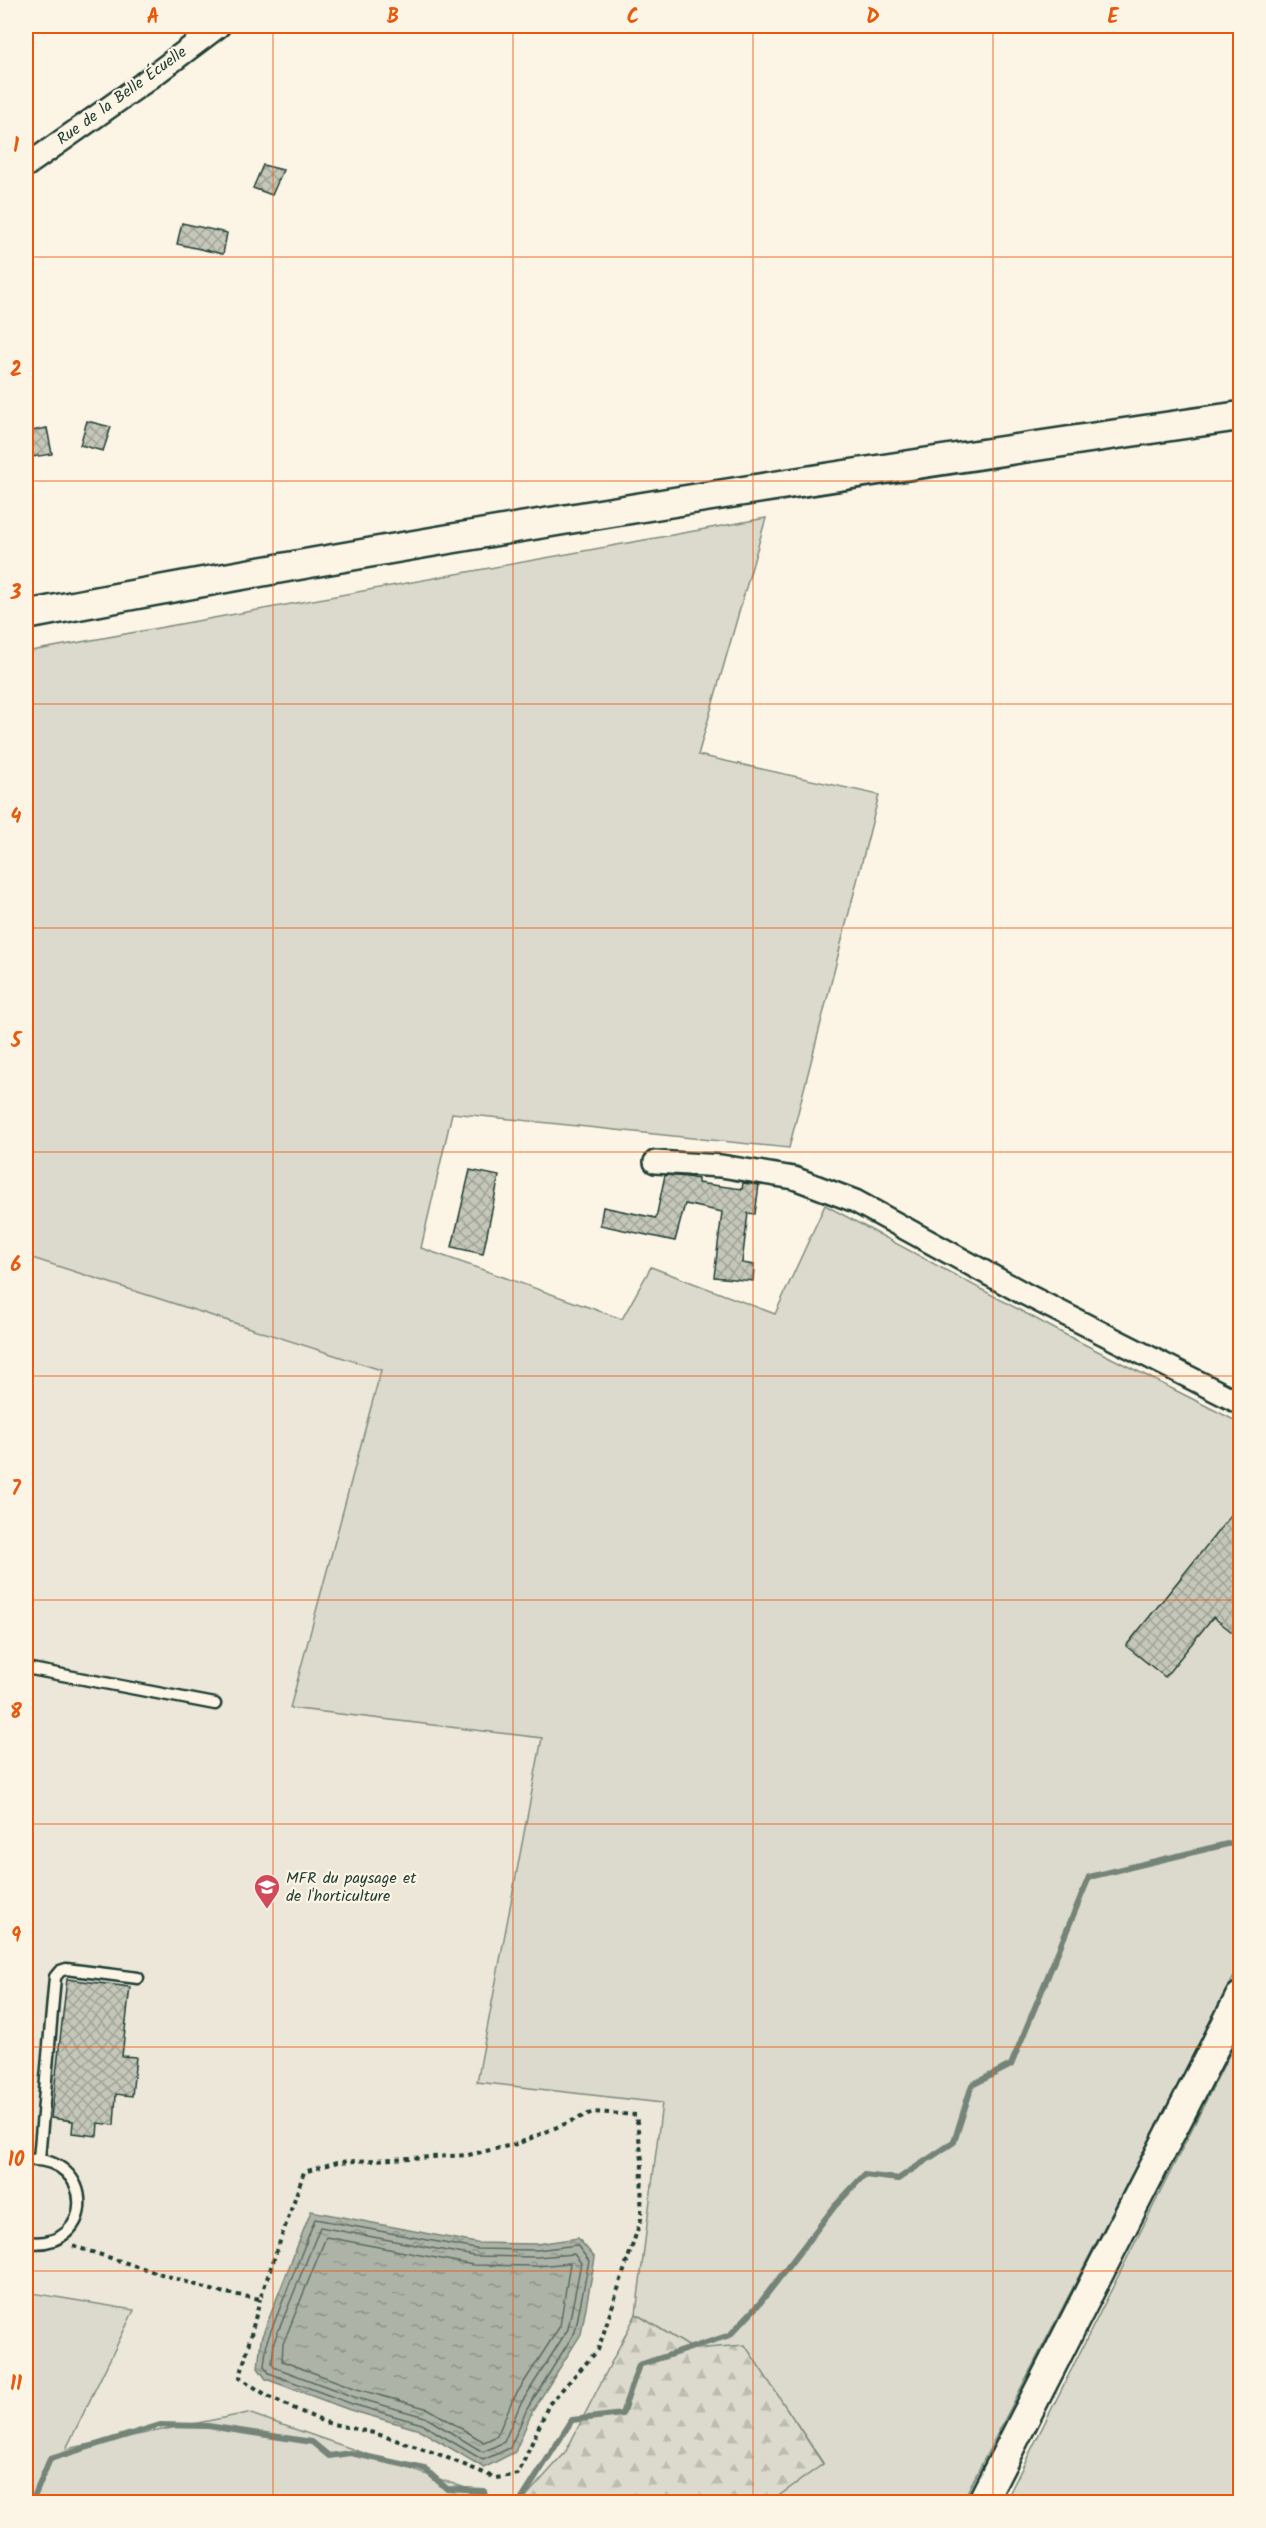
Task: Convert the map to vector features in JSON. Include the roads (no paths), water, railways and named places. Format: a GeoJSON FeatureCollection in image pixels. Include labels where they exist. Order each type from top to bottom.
{"type":"FeatureCollection","features":[{"type":"Feature","properties":{"kind":"main road"},"geometry":{"type":"LineString","coordinates":[[26,615],[520,526],[900,466],[1240,416]]}},
{"type":"Feature","properties":{"kind":"main road"},"geometry":{"type":"LineString","coordinates":[[982,2502],[1240,1997]]}},
{"type":"Feature","properties":{"kind":"street","name":"Rue de la Belle Écuelle"},"geometry":{"type":"LineString","coordinates":[[26,166],[219,26]]}},
{"type":"Feature","properties":{"kind":"street"},"geometry":{"type":"LineString","coordinates":[[655,1162],[721,1166],[794,1178],[855,1201],[1023,1293],[1240,1403]]}},
{"type":"Feature","properties":{"kind":"lane"},"geometry":{"type":"LineString","coordinates":[[26,1668],[215,1704]]}},
{"type":"Feature","properties":{"kind":"lane"},"geometry":{"type":"LineString","coordinates":[[39,2159],[56,1977],[60,1971],[66,1969],[138,1977]]}},
{"type":"Feature","properties":{"kind":"lane"},"geometry":{"type":"LineString","coordinates":[[26,2160],[39,2159],[52,2162],[66,2172],[78,2190],[80,2212],[72,2227],[55,2241],[26,2242]]}},
{"type":"Feature","properties":{"kind":"water"},"geometry":{"type":"Polygon","coordinates":[[[311,2211],[476,2243],[537,2244],[578,2238],[595,2258],[581,2334],[532,2412],[515,2452],[484,2468],[420,2430],[350,2410],[266,2379],[258,2368],[261,2339],[311,2211]]]}},
{"type":"Feature","properties":{"kind":"waterway"},"geometry":{"type":"LineString","coordinates":[[520,2502],[572,2420],[622,2414],[639,2365],[730,2335],[760,2303],[835,2206],[864,2175],[898,2179],[954,2142],[972,2085],[1011,2065],[1089,1877],[1240,1841]]}},
{"type":"Feature","properties":{"kind":"waterway"},"geometry":{"type":"LineString","coordinates":[[32,2502],[50,2459],[160,2425],[208,2426],[312,2442],[329,2456],[350,2453],[425,2469],[447,2489],[484,2491],[486,2502]]}},
{"type":"Feature","properties":{"kind":"place","name":"MFR du paysage et de l'horticulture"},"geometry":{"type":"Point","coordinates":[267,1910]}}]}
